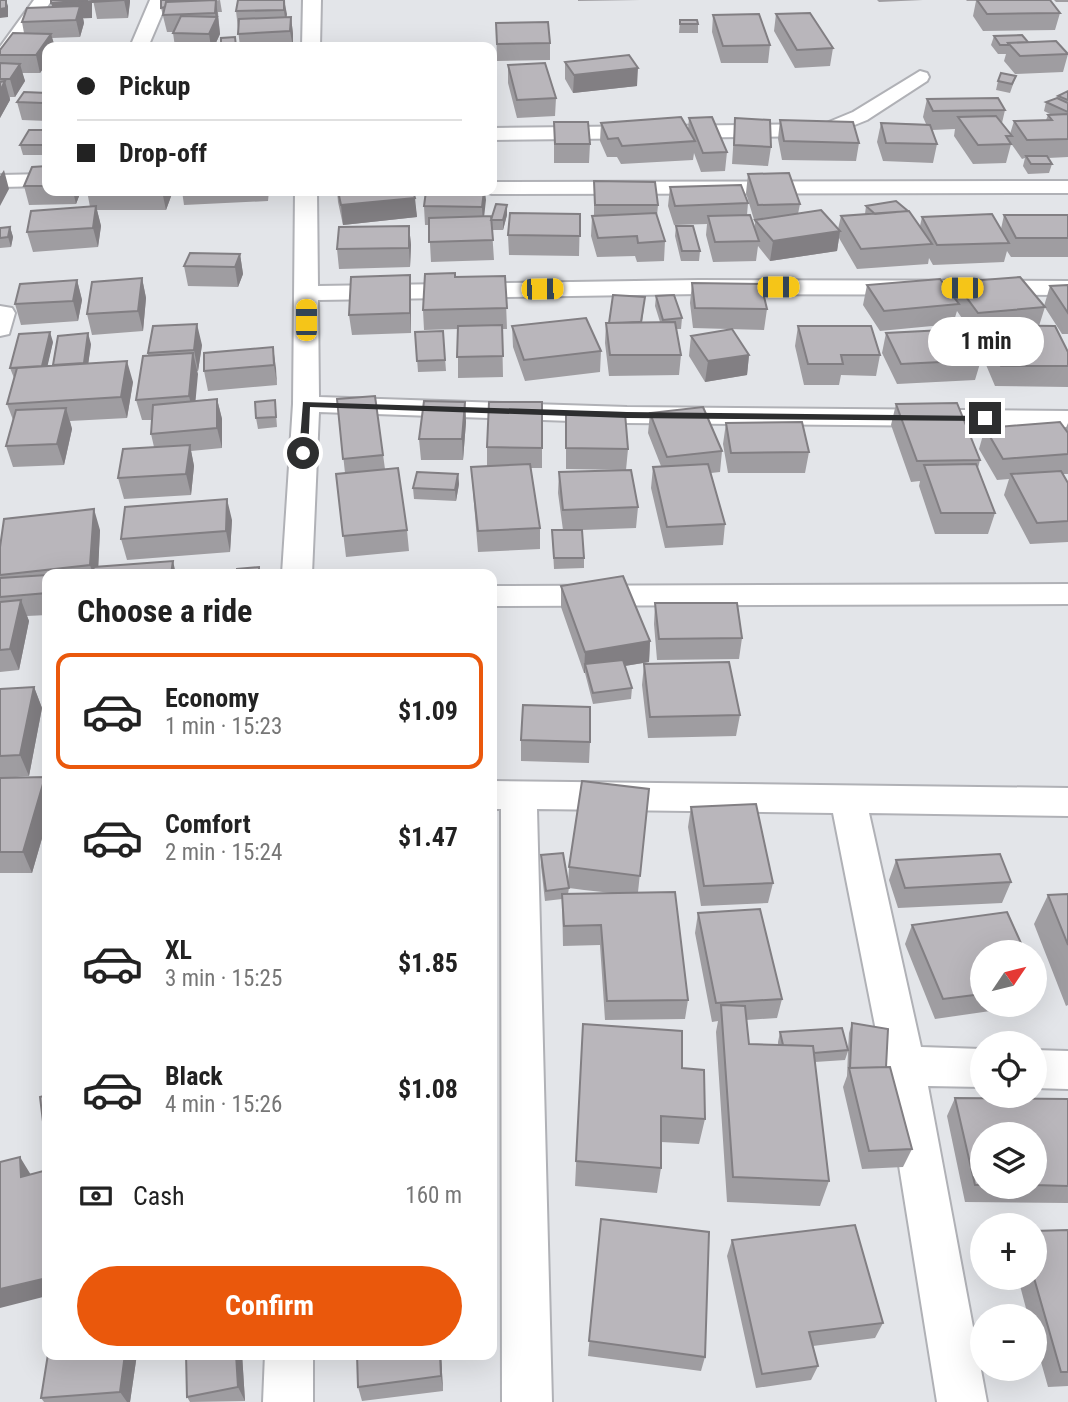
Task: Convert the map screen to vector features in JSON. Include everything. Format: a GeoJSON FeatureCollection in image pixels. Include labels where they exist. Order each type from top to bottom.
{"type":"FeatureCollection","features":[{"type":"Feature","properties":{"kind":"street"},"geometry":{"type":"LineString","coordinates":[[0,60],[43,0]]}},
{"type":"Feature","properties":{"kind":"street"},"geometry":{"type":"LineString","coordinates":[[141,42],[159,0]]}},
{"type":"Feature","properties":{"kind":"street"},"geometry":{"type":"LineString","coordinates":[[311,42],[312,0]]}},
{"type":"Feature","properties":{"kind":"street"},"geometry":{"type":"LineString","coordinates":[[497,134],[827,130],[860,116],[920,77]]}},
{"type":"Feature","properties":{"kind":"street"},"geometry":{"type":"LineString","coordinates":[[0,181],[42,180]]}},
{"type":"Feature","properties":{"kind":"street"},"geometry":{"type":"LineString","coordinates":[[497,188],[1068,187]]}},
{"type":"Feature","properties":{"kind":"street"},"geometry":{"type":"LineString","coordinates":[[297,569],[306,404],[306,196]]}},
{"type":"Feature","properties":{"kind":"street"},"geometry":{"type":"LineString","coordinates":[[306,293],[698,287],[1068,288]]}},
{"type":"Feature","properties":{"kind":"street"},"geometry":{"type":"LineString","coordinates":[[306,404],[627,415],[1068,419]]}},
{"type":"Feature","properties":{"kind":"street"},"geometry":{"type":"LineString","coordinates":[[497,596],[1068,594]]}},
{"type":"Feature","properties":{"kind":"street"},"geometry":{"type":"LineString","coordinates":[[527,1402],[505,795],[1068,803]]}},
{"type":"Feature","properties":{"kind":"street"},"geometry":{"type":"LineString","coordinates":[[848,801],[904,1066],[962,1402]]}},
{"type":"Feature","properties":{"kind":"street"},"geometry":{"type":"LineString","coordinates":[[904,1066],[970,1068]]}},
{"type":"Feature","properties":{"kind":"street"},"geometry":{"type":"LineString","coordinates":[[1047,1069],[1068,1070]]}},
{"type":"Feature","properties":{"kind":"street"},"geometry":{"type":"LineString","coordinates":[[288,1402],[289,1360]]}},
{"type":"Feature","properties":{"kind":"building"},"geometry":{"type":"Polygon","coordinates":[[[0,0],[6,0],[6,8],[0,9],[0,0]]]}},
{"type":"Feature","properties":{"kind":"building"},"geometry":{"type":"Polygon","coordinates":[[[51,0],[88,0],[51,3],[51,0]]]}},
{"type":"Feature","properties":{"kind":"building"},"geometry":{"type":"Polygon","coordinates":[[[93,0],[124,0],[93,2],[93,0]]]}},
{"type":"Feature","properties":{"kind":"building"},"geometry":{"type":"Polygon","coordinates":[[[161,0],[211,0],[166,2],[165,7],[161,8],[161,0]]]}},
{"type":"Feature","properties":{"kind":"building"},"geometry":{"type":"Polygon","coordinates":[[[216,0],[215,13],[163,15],[166,2],[216,0]]]}},
{"type":"Feature","properties":{"kind":"building"},"geometry":{"type":"Polygon","coordinates":[[[238,0],[284,0],[284,10],[236,11],[238,0]]]}},
{"type":"Feature","properties":{"kind":"building"},"geometry":{"type":"Polygon","coordinates":[[[977,0],[1050,0],[1060,13],[987,14],[977,0]]]}},
{"type":"Feature","properties":{"kind":"building"},"geometry":{"type":"Polygon","coordinates":[[[80,6],[76,20],[22,22],[27,8],[80,6]]]}},
{"type":"Feature","properties":{"kind":"building"},"geometry":{"type":"Polygon","coordinates":[[[810,13],[833,48],[797,50],[776,14],[810,13]]]}},
{"type":"Feature","properties":{"kind":"building"},"geometry":{"type":"Polygon","coordinates":[[[759,14],[770,45],[723,46],[713,15],[759,14]]]}},
{"type":"Feature","properties":{"kind":"building"},"geometry":{"type":"Polygon","coordinates":[[[181,16],[217,17],[209,34],[173,33],[181,16]]]}},
{"type":"Feature","properties":{"kind":"building"},"geometry":{"type":"Polygon","coordinates":[[[291,17],[290,31],[238,34],[239,19],[291,17]]]}},
{"type":"Feature","properties":{"kind":"building"},"geometry":{"type":"Polygon","coordinates":[[[680,20],[697,20],[698,24],[680,24],[680,20]]]}},
{"type":"Feature","properties":{"kind":"building"},"geometry":{"type":"Polygon","coordinates":[[[548,22],[550,43],[497,44],[496,23],[548,22]]]}},
{"type":"Feature","properties":{"kind":"building"},"geometry":{"type":"Polygon","coordinates":[[[13,33],[51,34],[45,42],[42,42],[36,55],[0,55],[0,50],[13,33]]]}},
{"type":"Feature","properties":{"kind":"building"},"geometry":{"type":"Polygon","coordinates":[[[1022,35],[1028,42],[1008,45],[1000,45],[994,36],[1022,35]]]}},
{"type":"Feature","properties":{"kind":"building"},"geometry":{"type":"Polygon","coordinates":[[[235,37],[236,42],[221,42],[221,38],[235,37]]]}},
{"type":"Feature","properties":{"kind":"building"},"geometry":{"type":"Polygon","coordinates":[[[1056,41],[1068,54],[1020,56],[1008,43],[1056,41]]]}},
{"type":"Feature","properties":{"kind":"building"},"geometry":{"type":"Polygon","coordinates":[[[629,55],[638,68],[574,75],[565,62],[629,55]]]}},
{"type":"Feature","properties":{"kind":"building"},"geometry":{"type":"Polygon","coordinates":[[[0,63],[20,64],[10,79],[0,79],[0,63]]]}},
{"type":"Feature","properties":{"kind":"building"},"geometry":{"type":"Polygon","coordinates":[[[545,63],[556,98],[517,100],[508,65],[545,63]]]}},
{"type":"Feature","properties":{"kind":"building"},"geometry":{"type":"Polygon","coordinates":[[[1001,73],[1016,76],[1012,84],[998,81],[1001,73]]]}},
{"type":"Feature","properties":{"kind":"building"},"geometry":{"type":"Polygon","coordinates":[[[1068,91],[1068,100],[1058,96],[1068,91]]]}},
{"type":"Feature","properties":{"kind":"building"},"geometry":{"type":"Polygon","coordinates":[[[24,92],[42,93],[42,103],[17,102],[24,92]]]}},
{"type":"Feature","properties":{"kind":"building"},"geometry":{"type":"Polygon","coordinates":[[[998,98],[1005,110],[933,111],[927,99],[998,98]]]}},
{"type":"Feature","properties":{"kind":"building"},"geometry":{"type":"Polygon","coordinates":[[[1057,98],[1068,103],[1068,112],[1046,102],[1057,98]]]}},
{"type":"Feature","properties":{"kind":"building"},"geometry":{"type":"Polygon","coordinates":[[[1068,114],[1068,139],[1027,140],[1014,121],[1052,120],[1048,115],[1068,114]]]}},
{"type":"Feature","properties":{"kind":"building"},"geometry":{"type":"Polygon","coordinates":[[[996,116],[1012,136],[1006,136],[1011,144],[978,145],[958,117],[996,116]]]}},
{"type":"Feature","properties":{"kind":"building"},"geometry":{"type":"Polygon","coordinates":[[[681,117],[695,141],[622,146],[618,138],[608,139],[601,123],[681,117]]]}},
{"type":"Feature","properties":{"kind":"building"},"geometry":{"type":"Polygon","coordinates":[[[712,117],[727,152],[703,153],[689,118],[712,117]]]}},
{"type":"Feature","properties":{"kind":"building"},"geometry":{"type":"Polygon","coordinates":[[[735,118],[770,120],[771,147],[734,145],[735,118]]]}},
{"type":"Feature","properties":{"kind":"building"},"geometry":{"type":"Polygon","coordinates":[[[780,120],[853,122],[859,143],[784,141],[780,120]]]}},
{"type":"Feature","properties":{"kind":"building"},"geometry":{"type":"Polygon","coordinates":[[[554,122],[588,122],[590,144],[555,144],[554,122]]]}},
{"type":"Feature","properties":{"kind":"building"},"geometry":{"type":"Polygon","coordinates":[[[881,123],[930,125],[937,144],[886,143],[881,123]]]}},
{"type":"Feature","properties":{"kind":"building"},"geometry":{"type":"Polygon","coordinates":[[[29,130],[42,130],[42,145],[20,145],[29,130]]]}},
{"type":"Feature","properties":{"kind":"building"},"geometry":{"type":"Polygon","coordinates":[[[1026,156],[1047,156],[1052,164],[1031,164],[1026,156]]]}},
{"type":"Feature","properties":{"kind":"building"},"geometry":{"type":"Polygon","coordinates":[[[42,166],[42,186],[24,186],[32,167],[42,166]]]}},
{"type":"Feature","properties":{"kind":"building"},"geometry":{"type":"Polygon","coordinates":[[[789,173],[800,204],[758,205],[748,174],[789,173]]]}},
{"type":"Feature","properties":{"kind":"building"},"geometry":{"type":"Polygon","coordinates":[[[594,181],[655,182],[658,205],[595,205],[594,181]]]}},
{"type":"Feature","properties":{"kind":"building"},"geometry":{"type":"Polygon","coordinates":[[[741,185],[748,203],[675,206],[670,187],[741,185]]]}},
{"type":"Feature","properties":{"kind":"building"},"geometry":{"type":"Polygon","coordinates":[[[339,196],[415,198],[341,205],[339,196]]]}},
{"type":"Feature","properties":{"kind":"building"},"geometry":{"type":"Polygon","coordinates":[[[425,196],[483,196],[482,207],[424,206],[425,196]]]}},
{"type":"Feature","properties":{"kind":"building"},"geometry":{"type":"Polygon","coordinates":[[[896,201],[908,211],[875,214],[866,206],[896,201]]]}},
{"type":"Feature","properties":{"kind":"building"},"geometry":{"type":"Polygon","coordinates":[[[496,204],[507,205],[503,220],[491,220],[496,204]]]}},
{"type":"Feature","properties":{"kind":"building"},"geometry":{"type":"Polygon","coordinates":[[[96,206],[93,228],[27,232],[31,211],[96,206]]]}},
{"type":"Feature","properties":{"kind":"building"},"geometry":{"type":"Polygon","coordinates":[[[821,210],[840,231],[773,241],[755,220],[821,210]]]}},
{"type":"Feature","properties":{"kind":"building"},"geometry":{"type":"Polygon","coordinates":[[[909,211],[932,244],[861,249],[841,216],[909,211]]]}},
{"type":"Feature","properties":{"kind":"building"},"geometry":{"type":"Polygon","coordinates":[[[510,213],[580,214],[580,236],[508,235],[510,213]]]}},
{"type":"Feature","properties":{"kind":"building"},"geometry":{"type":"Polygon","coordinates":[[[656,213],[665,241],[638,243],[637,236],[598,238],[592,216],[656,213]]]}},
{"type":"Feature","properties":{"kind":"building"},"geometry":{"type":"Polygon","coordinates":[[[992,214],[1009,243],[937,245],[922,217],[992,214]]]}},
{"type":"Feature","properties":{"kind":"building"},"geometry":{"type":"Polygon","coordinates":[[[750,215],[759,241],[715,242],[708,216],[750,215]]]}},
{"type":"Feature","properties":{"kind":"building"},"geometry":{"type":"Polygon","coordinates":[[[1004,215],[1068,215],[1068,238],[1016,238],[1004,215]]]}},
{"type":"Feature","properties":{"kind":"building"},"geometry":{"type":"Polygon","coordinates":[[[491,216],[493,240],[429,242],[429,218],[491,216]]]}},
{"type":"Feature","properties":{"kind":"building"},"geometry":{"type":"Polygon","coordinates":[[[409,226],[409,248],[337,249],[339,227],[409,226]]]}},
{"type":"Feature","properties":{"kind":"building"},"geometry":{"type":"Polygon","coordinates":[[[676,226],[693,226],[700,251],[682,251],[676,226]]]}},
{"type":"Feature","properties":{"kind":"building"},"geometry":{"type":"Polygon","coordinates":[[[10,227],[8,237],[0,238],[0,228],[10,227]]]}},
{"type":"Feature","properties":{"kind":"building"},"geometry":{"type":"Polygon","coordinates":[[[190,253],[240,254],[235,267],[184,266],[190,253]]]}},
{"type":"Feature","properties":{"kind":"building"},"geometry":{"type":"Polygon","coordinates":[[[455,273],[455,277],[505,276],[507,308],[423,310],[425,274],[455,273]]]}},
{"type":"Feature","properties":{"kind":"building"},"geometry":{"type":"Polygon","coordinates":[[[410,275],[410,313],[349,315],[351,277],[410,275]]]}},
{"type":"Feature","properties":{"kind":"building"},"geometry":{"type":"Polygon","coordinates":[[[1020,277],[1045,307],[978,313],[955,282],[1020,277]]]}},
{"type":"Feature","properties":{"kind":"building"},"geometry":{"type":"Polygon","coordinates":[[[142,278],[138,311],[87,314],[92,282],[142,278]]]}},
{"type":"Feature","properties":{"kind":"building"},"geometry":{"type":"Polygon","coordinates":[[[940,279],[959,304],[884,311],[867,285],[940,279]]]}},
{"type":"Feature","properties":{"kind":"building"},"geometry":{"type":"Polygon","coordinates":[[[77,280],[73,301],[15,304],[20,284],[77,280]]]}},
{"type":"Feature","properties":{"kind":"building"},"geometry":{"type":"Polygon","coordinates":[[[692,283],[761,284],[767,309],[695,308],[692,283]]]}},
{"type":"Feature","properties":{"kind":"building"},"geometry":{"type":"Polygon","coordinates":[[[1068,285],[1068,313],[1050,286],[1068,285]]]}},
{"type":"Feature","properties":{"kind":"building"},"geometry":{"type":"Polygon","coordinates":[[[613,295],[645,297],[641,322],[609,323],[613,295]]]}},
{"type":"Feature","properties":{"kind":"building"},"geometry":{"type":"Polygon","coordinates":[[[674,295],[682,318],[663,320],[656,296],[674,295]]]}},
{"type":"Feature","properties":{"kind":"building"},"geometry":{"type":"Polygon","coordinates":[[[586,318],[601,351],[524,360],[512,326],[586,318]]]}},
{"type":"Feature","properties":{"kind":"building"},"geometry":{"type":"Polygon","coordinates":[[[675,322],[681,355],[610,355],[606,323],[675,322]]]}},
{"type":"Feature","properties":{"kind":"building"},"geometry":{"type":"Polygon","coordinates":[[[197,324],[194,350],[148,353],[153,326],[197,324]]]}},
{"type":"Feature","properties":{"kind":"building"},"geometry":{"type":"Polygon","coordinates":[[[502,325],[503,356],[457,357],[458,326],[502,325]]]}},
{"type":"Feature","properties":{"kind":"building"},"geometry":{"type":"Polygon","coordinates":[[[984,325],[1055,326],[1068,352],[1068,366],[1001,366],[984,325]]]}},
{"type":"Feature","properties":{"kind":"building"},"geometry":{"type":"Polygon","coordinates":[[[798,326],[871,326],[880,355],[841,355],[843,364],[808,364],[798,326]]]}},
{"type":"Feature","properties":{"kind":"building"},"geometry":{"type":"Polygon","coordinates":[[[732,329],[749,355],[708,361],[691,336],[732,329]]]}},
{"type":"Feature","properties":{"kind":"building"},"geometry":{"type":"Polygon","coordinates":[[[963,329],[981,360],[901,364],[886,333],[963,329]]]}},
{"type":"Feature","properties":{"kind":"building"},"geometry":{"type":"Polygon","coordinates":[[[443,331],[445,360],[417,361],[415,332],[443,331]]]}},
{"type":"Feature","properties":{"kind":"building"},"geometry":{"type":"Polygon","coordinates":[[[50,332],[42,366],[10,368],[19,334],[50,332]]]}},
{"type":"Feature","properties":{"kind":"building"},"geometry":{"type":"Polygon","coordinates":[[[88,333],[84,363],[53,365],[58,336],[88,333]]]}},
{"type":"Feature","properties":{"kind":"building"},"geometry":{"type":"Polygon","coordinates":[[[273,347],[274,365],[204,371],[204,353],[273,347]]]}},
{"type":"Feature","properties":{"kind":"building"},"geometry":{"type":"Polygon","coordinates":[[[193,353],[189,396],[136,400],[143,356],[193,353]]]}},
{"type":"Feature","properties":{"kind":"building"},"geometry":{"type":"Polygon","coordinates":[[[127,361],[121,397],[7,404],[17,368],[127,361]]]}},
{"type":"Feature","properties":{"kind":"building"},"geometry":{"type":"Polygon","coordinates":[[[375,396],[383,455],[343,459],[337,399],[375,396]]]}},
{"type":"Feature","properties":{"kind":"building"},"geometry":{"type":"Polygon","coordinates":[[[217,399],[217,428],[151,434],[153,405],[217,399]]]}},
{"type":"Feature","properties":{"kind":"building"},"geometry":{"type":"Polygon","coordinates":[[[275,400],[276,417],[256,418],[255,402],[275,400]]]}},
{"type":"Feature","properties":{"kind":"building"},"geometry":{"type":"Polygon","coordinates":[[[424,401],[465,402],[462,439],[419,439],[424,401]]]}},
{"type":"Feature","properties":{"kind":"building"},"geometry":{"type":"Polygon","coordinates":[[[489,402],[542,402],[542,448],[487,447],[489,402]]]}},
{"type":"Feature","properties":{"kind":"building"},"geometry":{"type":"Polygon","coordinates":[[[957,403],[980,460],[917,461],[896,404],[957,403]]]}},
{"type":"Feature","properties":{"kind":"building"},"geometry":{"type":"Polygon","coordinates":[[[703,407],[722,451],[667,457],[650,413],[703,407]]]}},
{"type":"Feature","properties":{"kind":"building"},"geometry":{"type":"Polygon","coordinates":[[[66,408],[57,444],[6,446],[16,410],[66,408]]]}},
{"type":"Feature","properties":{"kind":"building"},"geometry":{"type":"Polygon","coordinates":[[[566,412],[625,413],[628,449],[566,448],[566,412]]]}},
{"type":"Feature","properties":{"kind":"building"},"geometry":{"type":"Polygon","coordinates":[[[802,422],[809,452],[731,453],[726,423],[802,422]]]}},
{"type":"Feature","properties":{"kind":"building"},"geometry":{"type":"Polygon","coordinates":[[[1060,422],[1068,433],[1068,454],[1003,459],[985,428],[1060,422]]]}},
{"type":"Feature","properties":{"kind":"building"},"geometry":{"type":"Polygon","coordinates":[[[190,445],[186,474],[118,478],[123,449],[190,445]]]}},
{"type":"Feature","properties":{"kind":"building"},"geometry":{"type":"Polygon","coordinates":[[[530,464],[540,528],[478,531],[471,467],[530,464]]]}},
{"type":"Feature","properties":{"kind":"building"},"geometry":{"type":"Polygon","coordinates":[[[708,464],[725,524],[667,527],[653,467],[708,464]]]}},
{"type":"Feature","properties":{"kind":"building"},"geometry":{"type":"Polygon","coordinates":[[[976,464],[995,513],[941,513],[924,465],[976,464]]]}},
{"type":"Feature","properties":{"kind":"building"},"geometry":{"type":"Polygon","coordinates":[[[398,468],[407,530],[343,536],[336,474],[398,468]]]}},
{"type":"Feature","properties":{"kind":"building"},"geometry":{"type":"Polygon","coordinates":[[[631,470],[638,507],[563,510],[559,472],[631,470]]]}},
{"type":"Feature","properties":{"kind":"building"},"geometry":{"type":"Polygon","coordinates":[[[1061,471],[1068,483],[1068,521],[1037,523],[1011,474],[1061,471]]]}},
{"type":"Feature","properties":{"kind":"building"},"geometry":{"type":"Polygon","coordinates":[[[417,472],[458,474],[455,490],[413,488],[417,472]]]}},
{"type":"Feature","properties":{"kind":"building"},"geometry":{"type":"Polygon","coordinates":[[[227,499],[226,531],[121,539],[125,507],[227,499]]]}},
{"type":"Feature","properties":{"kind":"building"},"geometry":{"type":"Polygon","coordinates":[[[94,509],[90,565],[0,575],[4,519],[94,509]]]}},
{"type":"Feature","properties":{"kind":"building"},"geometry":{"type":"Polygon","coordinates":[[[552,530],[582,530],[584,558],[554,558],[552,530]]]}},
{"type":"Feature","properties":{"kind":"building"},"geometry":{"type":"Polygon","coordinates":[[[173,561],[172,569],[94,567],[173,561]]]}},
{"type":"Feature","properties":{"kind":"building"},"geometry":{"type":"Polygon","coordinates":[[[42,575],[42,593],[0,597],[0,578],[42,575]]]}},
{"type":"Feature","properties":{"kind":"building"},"geometry":{"type":"Polygon","coordinates":[[[623,576],[650,641],[585,652],[561,586],[623,576]]]}},
{"type":"Feature","properties":{"kind":"building"},"geometry":{"type":"Polygon","coordinates":[[[21,600],[10,649],[0,650],[0,602],[21,600]]]}},
{"type":"Feature","properties":{"kind":"building"},"geometry":{"type":"Polygon","coordinates":[[[655,603],[737,603],[742,638],[659,639],[655,603]]]}},
{"type":"Feature","properties":{"kind":"building"},"geometry":{"type":"Polygon","coordinates":[[[623,660],[632,688],[593,693],[585,664],[623,660]]]}},
{"type":"Feature","properties":{"kind":"building"},"geometry":{"type":"Polygon","coordinates":[[[729,662],[740,715],[650,717],[644,664],[729,662]]]}},
{"type":"Feature","properties":{"kind":"building"},"geometry":{"type":"Polygon","coordinates":[[[34,687],[20,755],[0,756],[0,689],[34,687]]]}},
{"type":"Feature","properties":{"kind":"building"},"geometry":{"type":"Polygon","coordinates":[[[523,705],[590,707],[590,742],[521,740],[523,705]]]}},
{"type":"Feature","properties":{"kind":"building"},"geometry":{"type":"Polygon","coordinates":[[[42,777],[42,787],[23,852],[0,852],[0,778],[42,777]]]}},
{"type":"Feature","properties":{"kind":"building"},"geometry":{"type":"Polygon","coordinates":[[[582,781],[649,789],[640,876],[569,867],[582,781]]]}},
{"type":"Feature","properties":{"kind":"building"},"geometry":{"type":"Polygon","coordinates":[[[756,804],[773,883],[704,886],[691,807],[756,804]]]}},
{"type":"Feature","properties":{"kind":"building"},"geometry":{"type":"Polygon","coordinates":[[[563,853],[569,888],[546,891],[541,855],[563,853]]]}},
{"type":"Feature","properties":{"kind":"building"},"geometry":{"type":"Polygon","coordinates":[[[1000,854],[1011,882],[905,888],[896,860],[1000,854]]]}},
{"type":"Feature","properties":{"kind":"building"},"geometry":{"type":"Polygon","coordinates":[[[675,892],[688,1000],[607,1001],[601,925],[564,926],[562,894],[675,892]]]}},
{"type":"Feature","properties":{"kind":"building"},"geometry":{"type":"Polygon","coordinates":[[[1068,894],[1068,945],[1048,895],[1068,894]]]}},
{"type":"Feature","properties":{"kind":"building"},"geometry":{"type":"Polygon","coordinates":[[[760,909],[782,999],[716,1003],[698,913],[760,909]]]}},
{"type":"Feature","properties":{"kind":"building"},"geometry":{"type":"Polygon","coordinates":[[[1007,912],[1020,940],[970,940],[970,996],[943,999],[912,925],[1007,912]]]}},
{"type":"Feature","properties":{"kind":"building"},"geometry":{"type":"Polygon","coordinates":[[[721,1005],[745,1006],[749,1044],[813,1046],[829,1181],[733,1177],[721,1005]]]}},
{"type":"Feature","properties":{"kind":"building"},"geometry":{"type":"Polygon","coordinates":[[[852,1023],[888,1029],[886,1067],[850,1068],[852,1023]]]}},
{"type":"Feature","properties":{"kind":"building"},"geometry":{"type":"Polygon","coordinates":[[[583,1024],[682,1031],[682,1068],[704,1070],[705,1119],[661,1116],[661,1168],[576,1161],[583,1024]]]}},
{"type":"Feature","properties":{"kind":"building"},"geometry":{"type":"Polygon","coordinates":[[[842,1028],[848,1050],[814,1053],[813,1046],[783,1045],[780,1032],[842,1028]]]}},
{"type":"Feature","properties":{"kind":"building"},"geometry":{"type":"Polygon","coordinates":[[[890,1067],[912,1149],[869,1151],[849,1068],[890,1067]]]}},
{"type":"Feature","properties":{"kind":"building"},"geometry":{"type":"Polygon","coordinates":[[[955,1098],[970,1098],[970,1108],[1047,1108],[1047,1099],[1068,1099],[1068,1186],[1047,1185],[1047,1122],[970,1122],[970,1163],[955,1098]]]}},
{"type":"Feature","properties":{"kind":"building"},"geometry":{"type":"Polygon","coordinates":[[[20,1157],[21,1177],[42,1171],[42,1279],[0,1289],[0,1162],[20,1157]]]}},
{"type":"Feature","properties":{"kind":"building"},"geometry":{"type":"Polygon","coordinates":[[[601,1219],[709,1232],[705,1357],[589,1341],[601,1219]]]}},
{"type":"Feature","properties":{"kind":"building"},"geometry":{"type":"Polygon","coordinates":[[[855,1225],[883,1323],[809,1332],[818,1366],[762,1374],[732,1240],[855,1225]]]}},
{"type":"Feature","properties":{"kind":"building"},"geometry":{"type":"Polygon","coordinates":[[[1068,1230],[1068,1372],[1061,1372],[1047,1323],[1047,1304],[1041,1304],[1037,1290],[1047,1290],[1047,1231],[1068,1230]]]}},
{"type":"Feature","properties":{"kind":"building"},"geometry":{"type":"Polygon","coordinates":[[[47,1360],[124,1360],[120,1392],[41,1398],[47,1360]]]}},
{"type":"Feature","properties":{"kind":"building"},"geometry":{"type":"Polygon","coordinates":[[[186,1360],[236,1360],[238,1387],[187,1397],[186,1360]]]}},
{"type":"Feature","properties":{"kind":"building"},"geometry":{"type":"Polygon","coordinates":[[[357,1360],[440,1360],[441,1376],[358,1387],[357,1360]]]}},
{"type":"Feature","properties":{"kind":"route"},"geometry":{"type":"LineString","coordinates":[[303,453],[306,404],[627,415],[985,418]]}}]}
